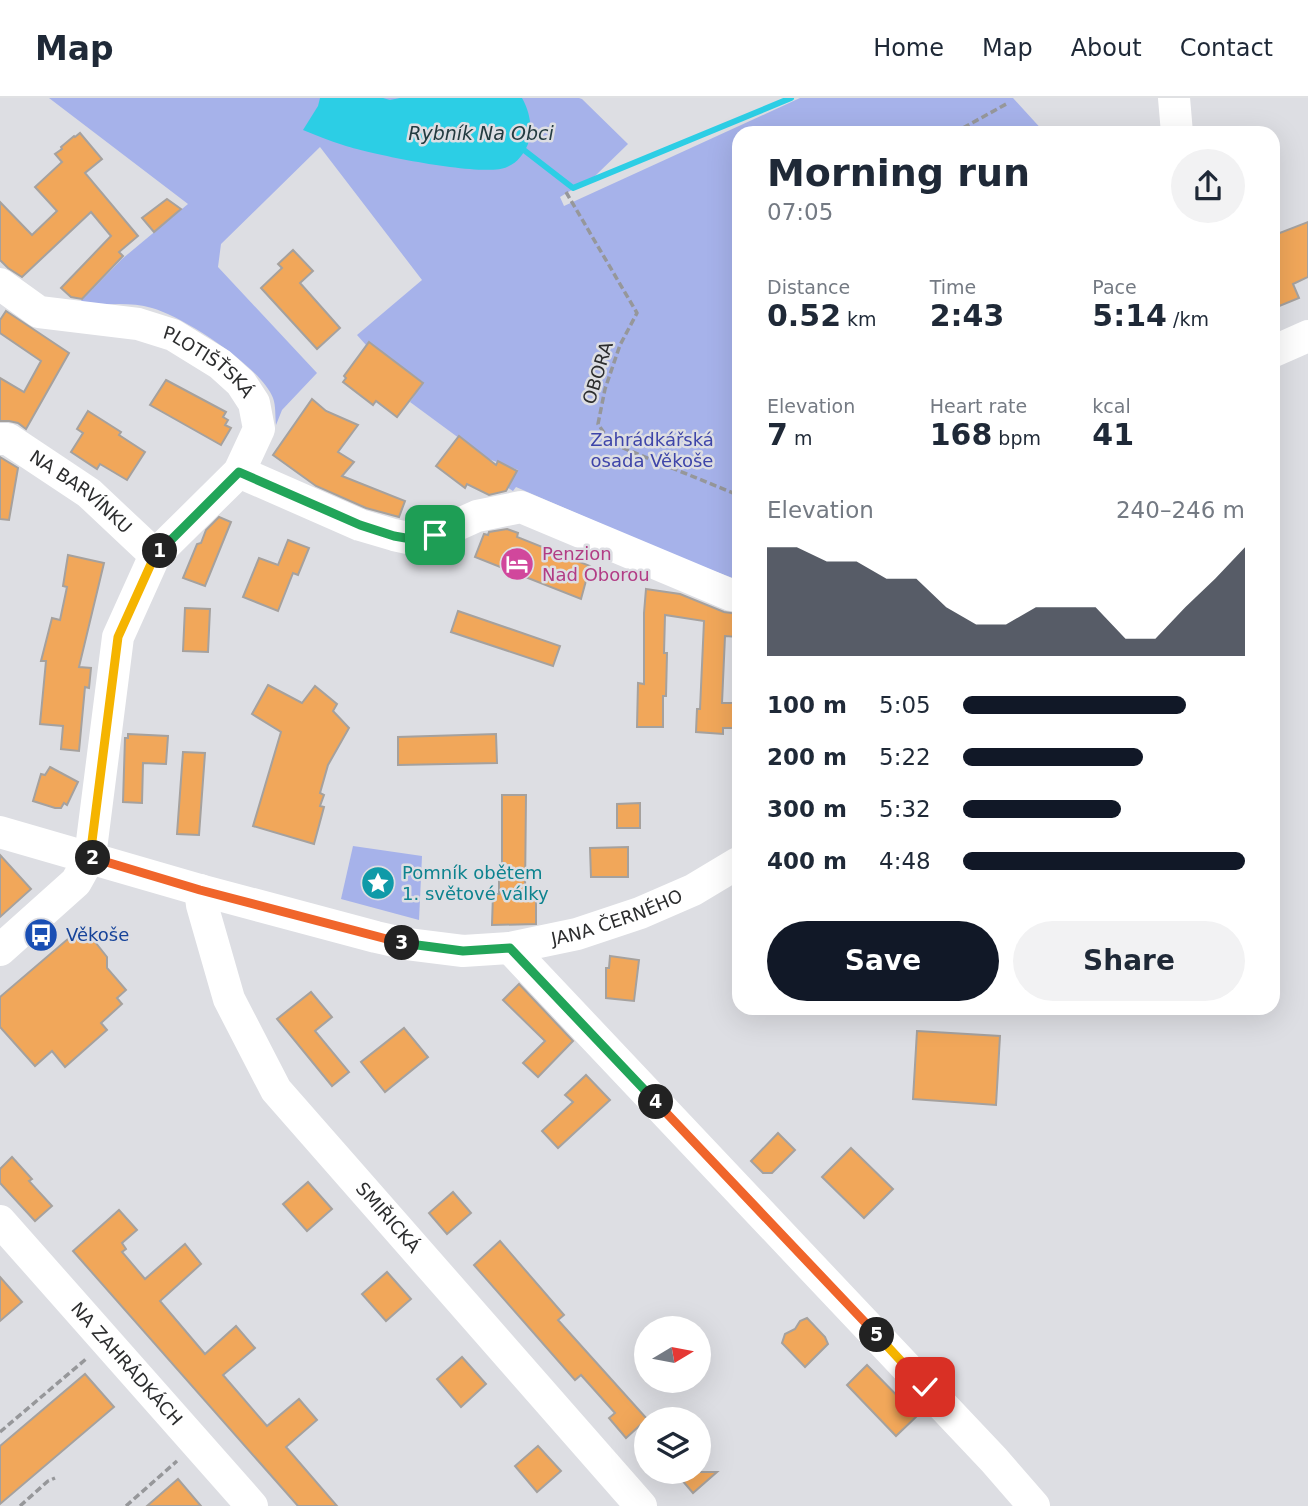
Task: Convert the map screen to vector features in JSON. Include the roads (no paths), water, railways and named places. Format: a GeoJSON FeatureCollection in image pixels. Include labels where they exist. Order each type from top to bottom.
{"type":"FeatureCollection","features":[{"type":"Feature","properties":{"kind":"street"},"geometry":{"type":"LineString","coordinates":[[1174,98],[1176,126]]}},
{"type":"Feature","properties":{"kind":"street","name":"PLOTIŠŤSKÁ"},"geometry":{"type":"LineString","coordinates":[[0,284],[39,312],[138,324],[173,335],[220,364],[242,383],[254,403],[259,429],[239,472],[155,555],[118,637],[90,857]]}},
{"type":"Feature","properties":{"kind":"street"},"geometry":{"type":"LineString","coordinates":[[1280,348],[1308,336]]}},
{"type":"Feature","properties":{"kind":"street","name":"NA BARVÍNKU"},"geometry":{"type":"LineString","coordinates":[[0,439],[8,439],[89,493],[155,555]]}},
{"type":"Feature","properties":{"kind":"street"},"geometry":{"type":"LineString","coordinates":[[239,472],[360,525],[417,540],[477,516],[522,507],[732,595]]}},
{"type":"Feature","properties":{"kind":"street","name":"JANA ČERNÉHO"},"geometry":{"type":"LineString","coordinates":[[0,832],[200,890],[407,944],[463,951],[510,948],[577,934],[640,913],[693,890],[732,867]]}},
{"type":"Feature","properties":{"kind":"street"},"geometry":{"type":"LineString","coordinates":[[0,950],[76,882],[90,857]]}},
{"type":"Feature","properties":{"kind":"street","name":"SMIŘICKÁ"},"geometry":{"type":"LineString","coordinates":[[200,890],[229,999],[276,1090],[640,1506]]}},
{"type":"Feature","properties":{"kind":"street"},"geometry":{"type":"LineString","coordinates":[[510,948],[995,1460],[1034,1506]]}},
{"type":"Feature","properties":{"kind":"street","name":"NA ZAHRÁDKÁCH"},"geometry":{"type":"LineString","coordinates":[[0,1221],[252,1506]]}},
{"type":"Feature","properties":{"kind":"water","name":"Rybník Na Obci"},"geometry":{"type":"Polygon","coordinates":[[[320,98],[522,98],[530,121],[530,138],[517,161],[495,170],[401,159],[343,145],[303,130],[320,98]]]}},
{"type":"Feature","properties":{"kind":"waterway"},"geometry":{"type":"LineString","coordinates":[[520,147],[573,188],[791,98]]}},
{"type":"Feature","properties":{"kind":"place","name":"Penzion Nad Oborou"},"geometry":{"type":"Point","coordinates":[517,564]}},
{"type":"Feature","properties":{"kind":"place","name":"Pomník obětem 1. světové války"},"geometry":{"type":"Point","coordinates":[378,883]}},
{"type":"Feature","properties":{"kind":"place","name":"Věkoše"},"geometry":{"type":"Point","coordinates":[41,935]}},
{"type":"Feature","properties":{"kind":"park label","name":"Zahrádkářská osada Věkoše"},"geometry":{"type":"Point","coordinates":[652,450]}}]}
